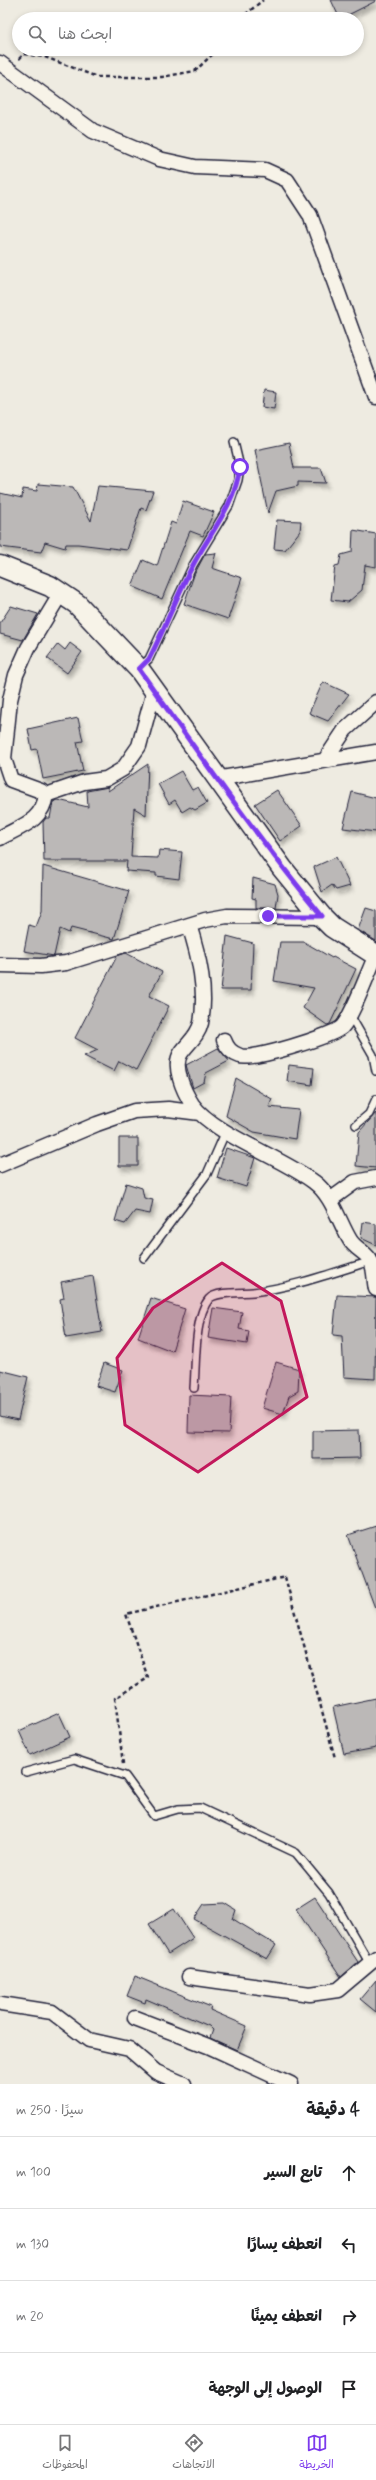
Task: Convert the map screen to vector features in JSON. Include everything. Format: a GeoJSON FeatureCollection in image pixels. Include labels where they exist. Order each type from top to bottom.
{"type":"FeatureCollection","features":[{"type":"Feature","properties":{"kind":"main road"},"geometry":{"type":"LineString","coordinates":[[0,566],[50,586],[77,604],[139,669],[216,779],[282,868],[322,916],[332,927],[376,955]]}},
{"type":"Feature","properties":{"kind":"street"},"geometry":{"type":"LineString","coordinates":[[5,66],[93,131],[159,160],[195,167],[265,170],[287,180],[310,215],[376,397]]}},
{"type":"Feature","properties":{"kind":"street"},"geometry":{"type":"LineString","coordinates":[[46,795],[42,791],[11,780],[4,759],[5,739],[10,700],[21,661],[61,593]]}},
{"type":"Feature","properties":{"kind":"street"},"geometry":{"type":"LineString","coordinates":[[46,795],[84,782],[106,779],[123,769],[139,746],[154,691]]}},
{"type":"Feature","properties":{"kind":"street"},"geometry":{"type":"LineString","coordinates":[[325,760],[345,730],[376,702]]}},
{"type":"Feature","properties":{"kind":"street"},"geometry":{"type":"LineString","coordinates":[[216,779],[370,753],[376,764]]}},
{"type":"Feature","properties":{"kind":"street"},"geometry":{"type":"LineString","coordinates":[[0,838],[33,820],[44,807],[46,795]]}},
{"type":"Feature","properties":{"kind":"street"},"geometry":{"type":"LineString","coordinates":[[0,965],[41,966],[66,963],[189,925],[227,916],[322,916]]}},
{"type":"Feature","properties":{"kind":"street"},"geometry":{"type":"LineString","coordinates":[[189,925],[200,970],[203,1000],[200,1025],[196,1034],[178,1057],[177,1065],[185,1090],[200,1113],[226,1131],[314,1182],[330,1200],[351,1243],[371,1261],[376,1289]]}},
{"type":"Feature","properties":{"kind":"street"},"geometry":{"type":"LineString","coordinates":[[224,1040],[228,1050],[240,1057],[253,1058],[316,1038],[341,1028],[350,1015],[376,955]]}},
{"type":"Feature","properties":{"kind":"street"},"geometry":{"type":"LineString","coordinates":[[0,1165],[96,1124],[134,1111],[168,1109],[200,1113]]}},
{"type":"Feature","properties":{"kind":"street"},"geometry":{"type":"LineString","coordinates":[[330,1200],[355,1182],[376,1178]]}},
{"type":"Feature","properties":{"kind":"street"},"geometry":{"type":"LineString","coordinates":[[189,1977],[310,1994],[338,1990],[373,1961]]}},
{"type":"Feature","properties":{"kind":"street"},"geometry":{"type":"LineString","coordinates":[[1,2004],[52,2012],[89,2040],[128,2049],[156,2072],[184,2084]]}},
{"type":"Feature","properties":{"kind":"street"},"geometry":{"type":"LineString","coordinates":[[135,2018],[208,2046],[291,2084]]}},
{"type":"Feature","properties":{"kind":"lane"},"geometry":{"type":"LineString","coordinates":[[139,669],[149,659],[193,565],[229,506],[238,480],[240,467],[234,442]]}},
{"type":"Feature","properties":{"kind":"lane"},"geometry":{"type":"LineString","coordinates":[[350,1015],[373,1055],[376,1071]]}},
{"type":"Feature","properties":{"kind":"lane"},"geometry":{"type":"LineString","coordinates":[[356,1125],[369,1114],[376,1099]]}},
{"type":"Feature","properties":{"kind":"lane"},"geometry":{"type":"LineString","coordinates":[[144,1258],[207,1174],[226,1131]]}},
{"type":"Feature","properties":{"kind":"lane"},"geometry":{"type":"LineString","coordinates":[[194,1388],[197,1337],[203,1309],[210,1298],[218,1293],[236,1294],[283,1289],[371,1261]]}},
{"type":"Feature","properties":{"kind":"lane"},"geometry":{"type":"LineString","coordinates":[[26,1772],[74,1759],[125,1776],[154,1816],[178,1809],[200,1808],[296,1853],[329,1893],[373,1961]]}},
{"type":"Feature","properties":{"kind":"path"},"geometry":{"type":"LineString","coordinates":[[248,12],[263,0]]}},
{"type":"Feature","properties":{"kind":"path"},"geometry":{"type":"LineString","coordinates":[[5,66],[21,56]]}},
{"type":"Feature","properties":{"kind":"path"},"geometry":{"type":"LineString","coordinates":[[38,56],[45,57],[97,77],[162,77],[195,70],[210,56]]}},
{"type":"Feature","properties":{"kind":"path"},"geometry":{"type":"LineString","coordinates":[[125,1776],[115,1698],[148,1678],[126,1614],[285,1577],[335,1758]]}},
{"type":"Feature","properties":{"kind":"highlighted area"},"geometry":{"type":"Polygon","coordinates":[[[222,1263],[281,1301],[307,1397],[245,1438],[198,1472],[125,1425],[117,1358],[153,1308],[222,1263]]]}},
{"type":"Feature","properties":{"kind":"building"},"geometry":{"type":"Polygon","coordinates":[[[331,0],[376,0],[354,12],[337,12],[331,0]]]}},
{"type":"Feature","properties":{"kind":"building"},"geometry":{"type":"Polygon","coordinates":[[[264,390],[276,392],[274,409],[262,407],[264,390]]]}},
{"type":"Feature","properties":{"kind":"building"},"geometry":{"type":"Polygon","coordinates":[[[289,443],[294,468],[321,468],[326,483],[298,482],[298,486],[276,491],[268,513],[255,450],[289,443]]]}},
{"type":"Feature","properties":{"kind":"building"},"geometry":{"type":"Polygon","coordinates":[[[38,484],[73,487],[91,521],[98,486],[153,491],[146,510],[141,508],[127,550],[78,544],[66,544],[65,548],[45,542],[41,552],[0,547],[0,493],[22,498],[23,489],[37,491],[38,484]]]}},
{"type":"Feature","properties":{"kind":"building"},"geometry":{"type":"Polygon","coordinates":[[[183,501],[214,512],[203,536],[190,531],[162,599],[132,586],[143,560],[157,566],[171,522],[176,524],[183,501]]]}},
{"type":"Feature","properties":{"kind":"building"},"geometry":{"type":"Polygon","coordinates":[[[277,520],[301,521],[300,531],[285,550],[274,549],[277,520]]]}},
{"type":"Feature","properties":{"kind":"building"},"geometry":{"type":"Polygon","coordinates":[[[353,530],[376,534],[376,567],[365,565],[362,590],[348,602],[331,600],[335,566],[339,565],[341,555],[352,552],[353,530]]]}},
{"type":"Feature","properties":{"kind":"building"},"geometry":{"type":"Polygon","coordinates":[[[216,553],[212,568],[242,578],[228,619],[184,604],[194,575],[205,554],[216,553]]]}},
{"type":"Feature","properties":{"kind":"building"},"geometry":{"type":"Polygon","coordinates":[[[11,606],[38,614],[23,640],[0,634],[0,623],[11,606]]]}},
{"type":"Feature","properties":{"kind":"building"},"geometry":{"type":"Polygon","coordinates":[[[70,643],[82,652],[67,673],[47,658],[58,644],[65,650],[70,643]]]}},
{"type":"Feature","properties":{"kind":"building"},"geometry":{"type":"Polygon","coordinates":[[[323,682],[349,694],[328,721],[309,713],[323,682]]]}},
{"type":"Feature","properties":{"kind":"building"},"geometry":{"type":"Polygon","coordinates":[[[78,718],[83,741],[77,742],[83,771],[43,779],[37,749],[32,750],[28,729],[78,718]]]}},
{"type":"Feature","properties":{"kind":"building"},"geometry":{"type":"Polygon","coordinates":[[[148,764],[146,815],[134,808],[131,857],[158,858],[159,850],[182,852],[179,879],[156,876],[156,873],[126,871],[127,861],[44,861],[43,822],[46,818],[50,818],[53,802],[58,800],[88,807],[87,791],[108,787],[108,791],[148,764]]]}},
{"type":"Feature","properties":{"kind":"building"},"geometry":{"type":"Polygon","coordinates":[[[181,771],[192,790],[198,787],[207,803],[195,810],[190,807],[182,812],[175,800],[169,804],[158,784],[181,771]]]}},
{"type":"Feature","properties":{"kind":"building"},"geometry":{"type":"Polygon","coordinates":[[[277,790],[302,826],[280,841],[255,804],[277,790]]]}},
{"type":"Feature","properties":{"kind":"building"},"geometry":{"type":"Polygon","coordinates":[[[352,792],[376,798],[376,832],[343,828],[352,792]]]}},
{"type":"Feature","properties":{"kind":"building"},"geometry":{"type":"Polygon","coordinates":[[[336,857],[350,886],[336,890],[332,885],[322,892],[314,867],[336,857]]]}},
{"type":"Feature","properties":{"kind":"building"},"geometry":{"type":"Polygon","coordinates":[[[43,866],[129,891],[114,939],[71,928],[69,933],[60,929],[54,956],[24,951],[29,925],[36,927],[42,911],[43,866]]]}},
{"type":"Feature","properties":{"kind":"building"},"geometry":{"type":"Polygon","coordinates":[[[253,878],[275,884],[278,894],[276,908],[256,908],[256,899],[252,898],[253,878]]]}},
{"type":"Feature","properties":{"kind":"building"},"geometry":{"type":"Polygon","coordinates":[[[366,908],[376,911],[376,941],[358,930],[366,908]]]}},
{"type":"Feature","properties":{"kind":"building"},"geometry":{"type":"Polygon","coordinates":[[[227,936],[253,943],[251,990],[221,990],[227,936]]]}},
{"type":"Feature","properties":{"kind":"building"},"geometry":{"type":"Polygon","coordinates":[[[280,942],[304,942],[332,958],[333,957],[356,969],[330,1024],[327,1025],[303,1008],[314,988],[274,981],[280,942]]]}},
{"type":"Feature","properties":{"kind":"building"},"geometry":{"type":"Polygon","coordinates":[[[126,953],[162,972],[149,996],[169,1006],[136,1070],[119,1061],[114,1071],[84,1056],[98,1050],[75,1038],[117,956],[126,953]]]}},
{"type":"Feature","properties":{"kind":"building"},"geometry":{"type":"Polygon","coordinates":[[[218,1048],[229,1061],[206,1073],[204,1082],[193,1088],[186,1065],[218,1048]]]}},
{"type":"Feature","properties":{"kind":"building"},"geometry":{"type":"Polygon","coordinates":[[[289,1065],[314,1068],[312,1085],[287,1081],[289,1065]]]}},
{"type":"Feature","properties":{"kind":"building"},"geometry":{"type":"Polygon","coordinates":[[[236,1078],[272,1099],[269,1107],[299,1110],[295,1139],[254,1132],[226,1116],[236,1078]]]}},
{"type":"Feature","properties":{"kind":"building"},"geometry":{"type":"Polygon","coordinates":[[[376,1113],[376,1168],[356,1166],[359,1132],[376,1113]]]}},
{"type":"Feature","properties":{"kind":"building"},"geometry":{"type":"Polygon","coordinates":[[[119,1138],[138,1138],[138,1166],[119,1166],[119,1138]]]}},
{"type":"Feature","properties":{"kind":"building"},"geometry":{"type":"Polygon","coordinates":[[[226,1148],[255,1158],[246,1187],[217,1178],[226,1148]]]}},
{"type":"Feature","properties":{"kind":"building"},"geometry":{"type":"Polygon","coordinates":[[[126,1183],[142,1188],[144,1198],[153,1200],[150,1214],[135,1211],[125,1224],[115,1221],[126,1183]]]}},
{"type":"Feature","properties":{"kind":"building"},"geometry":{"type":"Polygon","coordinates":[[[363,1222],[376,1224],[376,1245],[361,1238],[363,1222]]]}},
{"type":"Feature","properties":{"kind":"building"},"geometry":{"type":"Polygon","coordinates":[[[93,1276],[102,1332],[66,1338],[60,1299],[64,1298],[61,1282],[93,1276]]]}},
{"type":"Feature","properties":{"kind":"building"},"geometry":{"type":"Polygon","coordinates":[[[337,1295],[376,1297],[375,1379],[344,1377],[342,1336],[333,1335],[337,1295]]]}},
{"type":"Feature","properties":{"kind":"building"},"geometry":{"type":"Polygon","coordinates":[[[151,1298],[185,1309],[172,1351],[138,1338],[151,1298]]]}},
{"type":"Feature","properties":{"kind":"building"},"geometry":{"type":"Polygon","coordinates":[[[213,1308],[242,1312],[239,1329],[249,1331],[247,1344],[208,1338],[213,1308]]]}},
{"type":"Feature","properties":{"kind":"building"},"geometry":{"type":"Polygon","coordinates":[[[276,1362],[299,1369],[298,1391],[289,1396],[283,1414],[262,1408],[276,1362]]]}},
{"type":"Feature","properties":{"kind":"building"},"geometry":{"type":"Polygon","coordinates":[[[104,1363],[123,1370],[115,1392],[96,1386],[104,1363]]]}},
{"type":"Feature","properties":{"kind":"building"},"geometry":{"type":"Polygon","coordinates":[[[0,1370],[28,1377],[18,1420],[0,1416],[0,1370]]]}},
{"type":"Feature","properties":{"kind":"building"},"geometry":{"type":"Polygon","coordinates":[[[189,1395],[231,1397],[229,1433],[188,1432],[189,1395]]]}},
{"type":"Feature","properties":{"kind":"building"},"geometry":{"type":"Polygon","coordinates":[[[359,1430],[360,1458],[313,1459],[313,1431],[359,1430]]]}},
{"type":"Feature","properties":{"kind":"building"},"geometry":{"type":"Polygon","coordinates":[[[376,1526],[376,1607],[375,1608],[348,1535],[376,1526]]]}},
{"type":"Feature","properties":{"kind":"building"},"geometry":{"type":"Polygon","coordinates":[[[376,1698],[376,1748],[344,1754],[333,1707],[376,1698]]]}},
{"type":"Feature","properties":{"kind":"building"},"geometry":{"type":"Polygon","coordinates":[[[59,1713],[70,1737],[30,1755],[19,1731],[59,1713]]]}},
{"type":"Feature","properties":{"kind":"building"},"geometry":{"type":"Polygon","coordinates":[[[315,1897],[358,1962],[341,1977],[296,1909],[315,1897]]]}},
{"type":"Feature","properties":{"kind":"building"},"geometry":{"type":"Polygon","coordinates":[[[225,1903],[236,1910],[233,1919],[276,1945],[267,1959],[194,1919],[204,1904],[225,1903]]]}},
{"type":"Feature","properties":{"kind":"building"},"geometry":{"type":"Polygon","coordinates":[[[174,1909],[193,1938],[168,1954],[149,1924],[174,1909]]]}},
{"type":"Feature","properties":{"kind":"building"},"geometry":{"type":"Polygon","coordinates":[[[135,1976],[211,2007],[210,2010],[247,2026],[237,2050],[210,2038],[213,2030],[209,2026],[146,1999],[145,2003],[127,1996],[135,1976]]]}},
{"type":"Feature","properties":{"kind":"building"},"geometry":{"type":"Polygon","coordinates":[[[376,1980],[376,2012],[360,1999],[376,1980]]]}},
{"type":"Feature","properties":{"kind":"route"},"geometry":{"type":"LineString","coordinates":[[240,467],[238,480],[229,506],[193,565],[149,659],[139,669],[216,779],[282,868],[322,916],[299,918],[268,916]]}}]}
